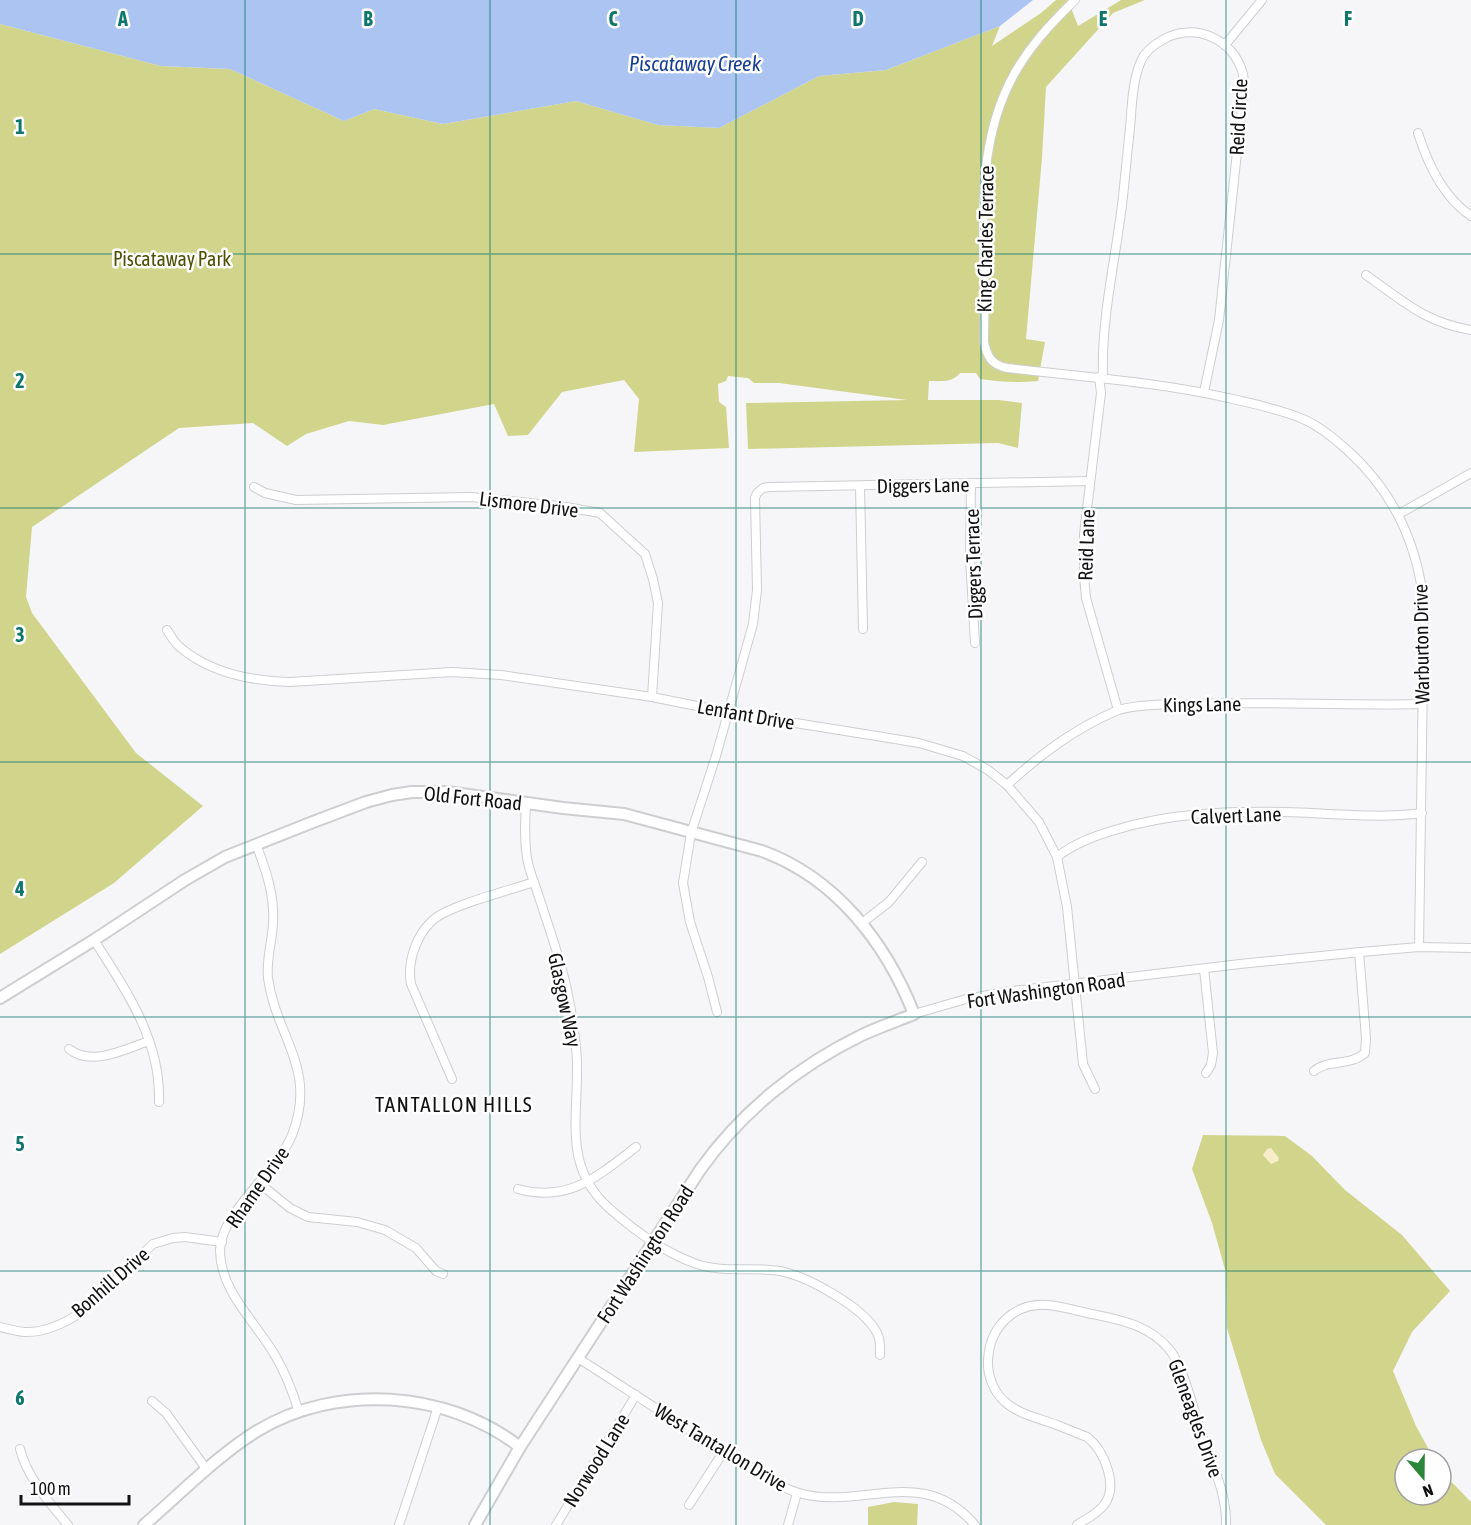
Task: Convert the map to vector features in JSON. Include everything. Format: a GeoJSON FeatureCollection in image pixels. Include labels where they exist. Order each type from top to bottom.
{"type":"FeatureCollection","features":[{"type":"Feature","properties":{"kind":"main road","name":"Old Fort Road"},"geometry":{"type":"LineString","coordinates":[[0,998],[184,880],[225,857],[366,802],[412,792],[447,792],[624,814],[781,858],[813,876],[862,923],[897,977],[914,1014]]}},
{"type":"Feature","properties":{"kind":"main road","name":"Fort Washington Road"},"geometry":{"type":"LineString","coordinates":[[475,1525],[520,1447],[652,1242],[724,1138],[767,1096],[805,1069],[862,1035],[914,1014]]}},
{"type":"Feature","properties":{"kind":"main road"},"geometry":{"type":"LineString","coordinates":[[144,1525],[207,1470],[256,1432],[299,1412],[337,1401],[360,1399],[405,1401],[438,1407],[483,1423],[520,1447]]}},
{"type":"Feature","properties":{"kind":"street","name":"King Charles Terrace"},"geometry":{"type":"LineString","coordinates":[[990,360],[984,342],[982,229],[988,148],[1010,82],[1048,27],[1075,0]]}},
{"type":"Feature","properties":{"kind":"street"},"geometry":{"type":"LineString","coordinates":[[1101,377],[1122,207],[1133,92],[1141,60],[1148,51],[1174,35],[1198,32],[1225,45],[1262,0]]}},
{"type":"Feature","properties":{"kind":"street","name":"Reid Circle"},"geometry":{"type":"LineString","coordinates":[[1204,392],[1219,320],[1244,94],[1244,81],[1240,66],[1225,45]]}},
{"type":"Feature","properties":{"kind":"street"},"geometry":{"type":"LineString","coordinates":[[1418,133],[1425,156],[1448,197],[1471,216]]}},
{"type":"Feature","properties":{"kind":"street"},"geometry":{"type":"LineString","coordinates":[[1366,275],[1407,305],[1435,321],[1471,330]]}},
{"type":"Feature","properties":{"kind":"street","name":"Warburton Drive"},"geometry":{"type":"LineString","coordinates":[[990,360],[1007,368],[1101,377],[1204,392],[1279,410],[1305,420],[1344,447],[1381,486],[1398,514],[1412,548],[1422,591],[1424,616],[1419,947]]}},
{"type":"Feature","properties":{"kind":"street","name":"Reid Lane"},"geometry":{"type":"LineString","coordinates":[[1101,377],[1083,546],[1084,588],[1118,710]]}},
{"type":"Feature","properties":{"kind":"street"},"geometry":{"type":"LineString","coordinates":[[1398,514],[1471,473]]}},
{"type":"Feature","properties":{"kind":"street","name":"Diggers Lane"},"geometry":{"type":"LineString","coordinates":[[728,712],[753,624],[755,609],[754,509],[757,493],[763,488],[1090,480]]}},
{"type":"Feature","properties":{"kind":"street","name":"Diggers Terrace"},"geometry":{"type":"LineString","coordinates":[[971,484],[970,558],[975,643]]}},
{"type":"Feature","properties":{"kind":"street","name":"Lismore Drive"},"geometry":{"type":"LineString","coordinates":[[254,487],[265,493],[296,500],[471,497],[560,506],[600,513],[645,554],[653,579],[658,603],[652,696]]}},
{"type":"Feature","properties":{"kind":"street"},"geometry":{"type":"LineString","coordinates":[[860,487],[863,629]]}},
{"type":"Feature","properties":{"kind":"street","name":"Lenfant Drive"},"geometry":{"type":"LineString","coordinates":[[167,630],[180,648],[208,665],[233,675],[263,681],[290,682],[452,672],[501,675],[652,696],[728,712],[919,743],[963,756],[1007,785],[1039,822],[1057,856],[1067,907],[1083,1064],[1095,1089]]}},
{"type":"Feature","properties":{"kind":"street","name":"Kings Lane"},"geometry":{"type":"LineString","coordinates":[[1007,785],[1059,741],[1118,710],[1202,703],[1421,704]]}},
{"type":"Feature","properties":{"kind":"street"},"geometry":{"type":"LineString","coordinates":[[717,1012],[690,922],[683,883],[691,833],[728,712]]}},
{"type":"Feature","properties":{"kind":"street","name":"Glasgow Way"},"geometry":{"type":"LineString","coordinates":[[526,803],[524,828],[527,860],[564,978],[571,1011],[577,1066],[575,1138],[588,1182],[596,1195],[612,1211],[652,1242],[695,1263],[726,1270],[777,1271],[806,1279],[862,1313],[878,1335],[880,1355]]}},
{"type":"Feature","properties":{"kind":"street","name":"Calvert Lane"},"geometry":{"type":"LineString","coordinates":[[1057,856],[1071,846],[1089,838],[1158,819],[1248,813],[1386,815],[1422,813]]}},
{"type":"Feature","properties":{"kind":"street","name":"Rhame Drive"},"geometry":{"type":"LineString","coordinates":[[256,844],[267,874],[272,900],[273,923],[267,963],[269,983],[298,1066],[300,1091],[297,1116],[291,1137],[278,1158],[234,1215],[222,1242],[221,1261],[227,1284],[276,1357],[292,1390],[299,1412]]}},
{"type":"Feature","properties":{"kind":"street"},"geometry":{"type":"LineString","coordinates":[[862,923],[898,893],[922,862]]}},
{"type":"Feature","properties":{"kind":"street"},"geometry":{"type":"LineString","coordinates":[[452,1079],[411,984],[410,967],[417,944],[424,930],[441,915],[534,882]]}},
{"type":"Feature","properties":{"kind":"street"},"geometry":{"type":"LineString","coordinates":[[94,939],[136,1008],[156,1066],[159,1102]]}},
{"type":"Feature","properties":{"kind":"street","name":"Fort Washington Road"},"geometry":{"type":"LineString","coordinates":[[914,1014],[966,999],[1011,991],[1359,952],[1419,947],[1471,948]]}},
{"type":"Feature","properties":{"kind":"street"},"geometry":{"type":"LineString","coordinates":[[1314,1071],[1321,1067],[1359,1058],[1365,1053],[1366,1038],[1359,952]]}},
{"type":"Feature","properties":{"kind":"street"},"geometry":{"type":"LineString","coordinates":[[1204,969],[1213,1053],[1206,1073]]}},
{"type":"Feature","properties":{"kind":"street"},"geometry":{"type":"LineString","coordinates":[[69,1049],[80,1055],[99,1057],[149,1041]]}},
{"type":"Feature","properties":{"kind":"street"},"geometry":{"type":"LineString","coordinates":[[518,1189],[535,1193],[554,1193],[576,1188],[588,1182],[636,1147]]}},
{"type":"Feature","properties":{"kind":"street"},"geometry":{"type":"LineString","coordinates":[[259,1183],[290,1208],[308,1217],[357,1222],[385,1230],[416,1248],[436,1271],[442,1274]]}},
{"type":"Feature","properties":{"kind":"street","name":"Bonhill Drive"},"geometry":{"type":"LineString","coordinates":[[0,1328],[24,1332],[37,1331],[58,1325],[76,1316],[153,1244],[185,1237],[222,1242]]}},
{"type":"Feature","properties":{"kind":"street","name":"Gleneagles Drive"},"geometry":{"type":"LineString","coordinates":[[1077,1525],[1097,1512],[1108,1499],[1110,1483],[1102,1456],[1095,1444],[1087,1437],[1027,1415],[1010,1406],[998,1394],[988,1369],[990,1347],[997,1328],[1012,1313],[1026,1307],[1053,1305],[1125,1321],[1150,1332],[1170,1350],[1223,1492],[1226,1525]]}},
{"type":"Feature","properties":{"kind":"street","name":"West Tantallon Drive"},"geometry":{"type":"LineString","coordinates":[[578,1358],[724,1451],[797,1493],[824,1497],[888,1491],[917,1493],[951,1504],[975,1525]]}},
{"type":"Feature","properties":{"kind":"street","name":"Norwood Lane"},"geometry":{"type":"LineString","coordinates":[[556,1525],[636,1395]]}},
{"type":"Feature","properties":{"kind":"street"},"geometry":{"type":"LineString","coordinates":[[153,1401],[166,1413],[207,1470]]}},
{"type":"Feature","properties":{"kind":"street"},"geometry":{"type":"LineString","coordinates":[[399,1525],[438,1407]]}},
{"type":"Feature","properties":{"kind":"street"},"geometry":{"type":"LineString","coordinates":[[20,1449],[36,1485],[68,1525]]}},
{"type":"Feature","properties":{"kind":"street"},"geometry":{"type":"LineString","coordinates":[[689,1505],[724,1451]]}},
{"type":"Feature","properties":{"kind":"street"},"geometry":{"type":"LineString","coordinates":[[789,1525],[797,1493]]}},
{"type":"Feature","properties":{"kind":"green space","name":"Piscataway Park"},"geometry":{"type":"Polygon","coordinates":[[[1056,0],[1068,0],[1078,26],[1121,0],[1145,0],[1113,13],[1046,87],[1026,339],[1045,342],[1038,381],[995,381],[980,379],[976,373],[960,373],[950,380],[929,381],[928,400],[999,400],[1022,403],[1018,448],[998,443],[748,449],[746,403],[907,400],[779,383],[754,383],[748,378],[728,376],[726,381],[718,384],[719,402],[726,407],[729,448],[634,452],[639,399],[624,380],[562,392],[528,435],[508,436],[494,404],[383,425],[349,421],[306,434],[287,446],[253,423],[179,428],[32,527],[26,597],[32,613],[136,753],[203,806],[114,883],[0,954],[0,24],[161,66],[230,69],[344,121],[374,109],[443,124],[576,101],[658,125],[719,128],[819,76],[886,70],[1000,26],[992,46],[1041,13],[1056,0]]]}},
{"type":"Feature","properties":{"kind":"green space"},"geometry":{"type":"Polygon","coordinates":[[[1203,1135],[1285,1136],[1312,1156],[1345,1190],[1402,1235],[1450,1291],[1412,1332],[1393,1371],[1427,1447],[1393,1447],[1393,1507],[1453,1507],[1453,1483],[1471,1502],[1471,1525],[1326,1525],[1275,1474],[1261,1440],[1227,1328],[1226,1273],[1212,1223],[1192,1169],[1203,1135]]]}},
{"type":"Feature","properties":{"kind":"green space"},"geometry":{"type":"Polygon","coordinates":[[[894,1502],[918,1504],[917,1525],[868,1525],[868,1507],[894,1502]]]}},
{"type":"Feature","properties":{"kind":"sand"},"geometry":{"type":"Polygon","coordinates":[[[1271,1148],[1279,1158],[1271,1164],[1263,1155],[1267,1149],[1271,1148]]]}},
{"type":"Feature","properties":{"kind":"water","name":"Piscataway Creek"},"geometry":{"type":"Polygon","coordinates":[[[0,0],[1033,0],[1000,26],[886,70],[819,76],[719,128],[658,125],[576,101],[443,124],[374,109],[344,121],[230,69],[161,66],[0,24],[0,0]]]}},
{"type":"Feature","properties":{"kind":"district","name":"TANTALLON HILLS"},"geometry":{"type":"Point","coordinates":[454,1104]}}]}
